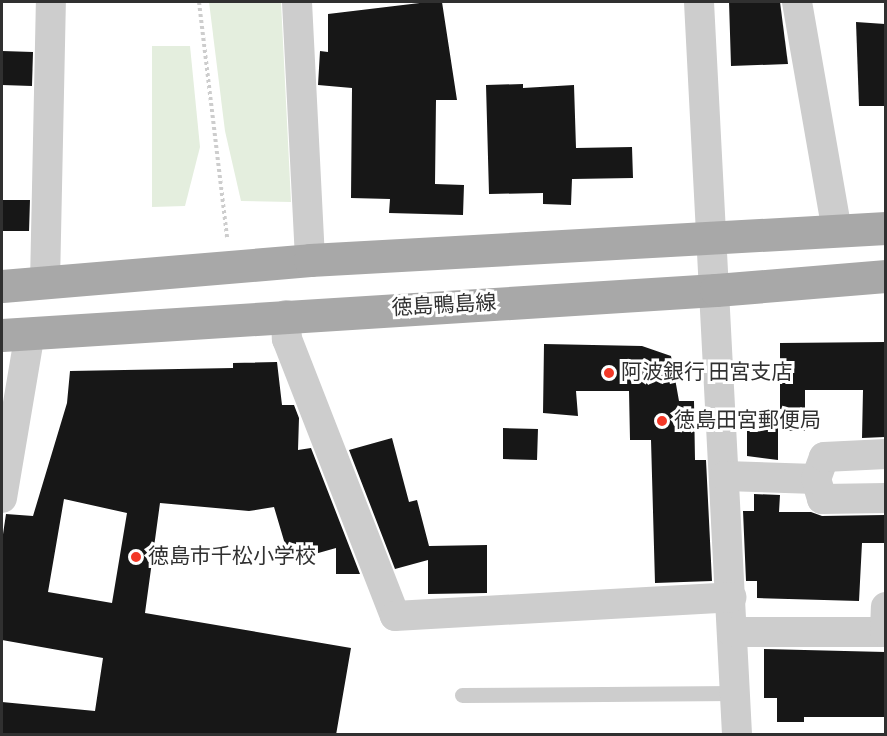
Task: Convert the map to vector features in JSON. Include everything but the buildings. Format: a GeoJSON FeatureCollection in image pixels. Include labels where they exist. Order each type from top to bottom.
{"type":"FeatureCollection","features":[{"type":"Feature","properties":{"kind":"main road"},"geometry":{"type":"LineString","coordinates":[[2,286],[310,260],[885,228]]}},
{"type":"Feature","properties":{"kind":"main road","name":"徳島鴨島線"},"geometry":{"type":"LineString","coordinates":[[16,334],[286,315],[716,290],[885,276]]}},
{"type":"Feature","properties":{"kind":"street"},"geometry":{"type":"LineString","coordinates":[[45,283],[51,2]]}},
{"type":"Feature","properties":{"kind":"street"},"geometry":{"type":"LineString","coordinates":[[297,2],[310,260]]}},
{"type":"Feature","properties":{"kind":"street"},"geometry":{"type":"LineString","coordinates":[[699,2],[714,239],[737,735]]}},
{"type":"Feature","properties":{"kind":"street"},"geometry":{"type":"LineString","coordinates":[[797,2],[837,231]]}},
{"type":"Feature","properties":{"kind":"street"},"geometry":{"type":"LineString","coordinates":[[286,315],[287,339],[395,616],[730,597]]}},
{"type":"Feature","properties":{"kind":"street"},"geometry":{"type":"LineString","coordinates":[[2,498],[16,334]]}},
{"type":"Feature","properties":{"kind":"street"},"geometry":{"type":"LineString","coordinates":[[885,454],[824,457],[816,479],[822,499],[885,498]]}},
{"type":"Feature","properties":{"kind":"street"},"geometry":{"type":"LineString","coordinates":[[725,476],[816,479]]}},
{"type":"Feature","properties":{"kind":"street"},"geometry":{"type":"LineString","coordinates":[[732,632],[885,632],[885,607]]}},
{"type":"Feature","properties":{"kind":"lane"},"geometry":{"type":"LineString","coordinates":[[462,695],[735,693]]}},
{"type":"Feature","properties":{"kind":"path"},"geometry":{"type":"LineString","coordinates":[[199,2],[228,268]]}},
{"type":"Feature","properties":{"kind":"green space"},"geometry":{"type":"Polygon","coordinates":[[[209,2],[281,2],[291,202],[241,201],[225,131],[209,2]]]}},
{"type":"Feature","properties":{"kind":"green space"},"geometry":{"type":"Polygon","coordinates":[[[152,46],[190,46],[200,147],[185,206],[152,207],[152,46]]]}},
{"type":"Feature","properties":{"kind":"place","name":"阿波銀行 田宮支店"},"geometry":{"type":"Point","coordinates":[609,373]}},
{"type":"Feature","properties":{"kind":"place","name":"徳島田宮郵便局"},"geometry":{"type":"Point","coordinates":[662,421]}},
{"type":"Feature","properties":{"kind":"place","name":"徳島市千松小学校"},"geometry":{"type":"Point","coordinates":[136,557]}}]}
